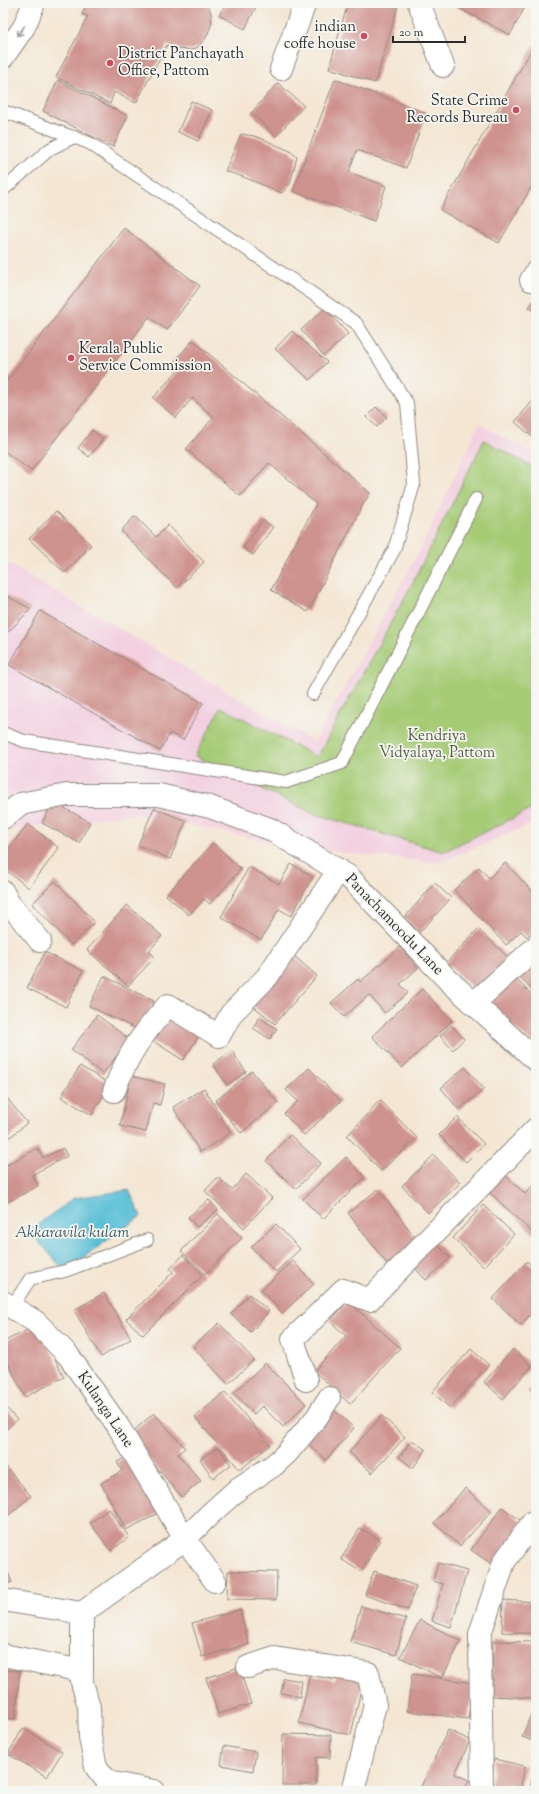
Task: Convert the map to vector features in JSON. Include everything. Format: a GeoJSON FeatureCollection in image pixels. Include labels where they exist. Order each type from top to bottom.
{"type":"FeatureCollection","features":[{"type":"Feature","properties":{"kind":"street"},"geometry":{"type":"LineString","coordinates":[[3,57],[24,27],[34,3]]}},
{"type":"Feature","properties":{"kind":"street"},"geometry":{"type":"LineString","coordinates":[[281,69],[305,3]]}},
{"type":"Feature","properties":{"kind":"street"},"geometry":{"type":"LineString","coordinates":[[419,3],[443,66]]}},
{"type":"Feature","properties":{"kind":"street","name":"Panachamoodu Lane"},"geometry":{"type":"LineString","coordinates":[[3,818],[20,804],[67,795],[158,795],[210,807],[270,829],[348,876],[448,980],[536,1060]]}},
{"type":"Feature","properties":{"kind":"street"},"geometry":{"type":"LineString","coordinates":[[114,1091],[121,1072],[135,1044],[168,1005],[218,1036],[231,1014],[267,977],[339,870]]}},
{"type":"Feature","properties":{"kind":"street"},"geometry":{"type":"LineString","coordinates":[[3,892],[8,902],[40,941]]}},
{"type":"Feature","properties":{"kind":"street"},"geometry":{"type":"LineString","coordinates":[[473,1004],[536,947]]}},
{"type":"Feature","properties":{"kind":"street"},"geometry":{"type":"LineString","coordinates":[[306,1380],[293,1339],[343,1290],[369,1300],[536,1129]]}},
{"type":"Feature","properties":{"kind":"street","name":"Kulanga Lane"},"geometry":{"type":"LineString","coordinates":[[6,1309],[36,1322],[68,1355],[118,1426],[185,1539],[215,1581]]}},
{"type":"Feature","properties":{"kind":"street"},"geometry":{"type":"LineString","coordinates":[[3,1600],[82,1613],[185,1539],[239,1488],[274,1465],[287,1453],[317,1417],[329,1398]]}},
{"type":"Feature","properties":{"kind":"street"},"geometry":{"type":"LineString","coordinates":[[482,1791],[480,1634],[504,1562],[533,1522]]}},
{"type":"Feature","properties":{"kind":"street"},"geometry":{"type":"LineString","coordinates":[[82,1613],[82,1682],[88,1707],[90,1737],[96,1767],[108,1782],[154,1791]]}},
{"type":"Feature","properties":{"kind":"street"},"geometry":{"type":"LineString","coordinates":[[3,1655],[82,1671]]}},
{"type":"Feature","properties":{"kind":"street"},"geometry":{"type":"LineString","coordinates":[[248,1667],[275,1658],[368,1673],[375,1705],[353,1791]]}},
{"type":"Feature","properties":{"kind":"lane"},"geometry":{"type":"LineString","coordinates":[[3,111],[89,143],[356,323],[407,403],[414,484],[394,550],[313,694]]}},
{"type":"Feature","properties":{"kind":"lane"},"geometry":{"type":"LineString","coordinates":[[3,190],[50,149],[74,137]]}},
{"type":"Feature","properties":{"kind":"lane"},"geometry":{"type":"LineString","coordinates":[[3,733],[24,741],[286,782],[342,763],[476,499]]}},
{"type":"Feature","properties":{"kind":"lane"},"geometry":{"type":"LineString","coordinates":[[6,1309],[30,1279],[65,1271],[147,1240]]}},
{"type":"Feature","properties":{"kind":"shaded area","name":"Kendriya Vidyalaya, Pattom"},"geometry":{"type":"Polygon","coordinates":[[[479,424],[536,455],[536,822],[438,863],[302,848],[136,814],[6,830],[3,828],[3,561],[314,742],[421,548],[479,424]]]}},
{"type":"Feature","properties":{"kind":"green space","name":"Kendriya Vidyalaya, Pattom"},"geometry":{"type":"Polygon","coordinates":[[[484,440],[536,469],[536,807],[443,852],[312,813],[195,756],[221,707],[317,757],[412,584],[484,440]]]}},
{"type":"Feature","properties":{"kind":"water","name":"Akkaravila kulam"},"geometry":{"type":"Polygon","coordinates":[[[129,1190],[141,1216],[65,1271],[29,1231],[74,1198],[129,1190]]]}},
{"type":"Feature","properties":{"kind":"building","name":"District Panchayath Office, Pattom"},"geometry":{"type":"Polygon","coordinates":[[[87,3],[207,3],[211,13],[212,23],[206,38],[198,47],[191,50],[179,49],[167,45],[136,103],[114,92],[110,104],[56,77],[88,16],[82,14],[87,3]]]}},
{"type":"Feature","properties":{"kind":"building"},"geometry":{"type":"Polygon","coordinates":[[[222,3],[258,3],[245,29],[219,15],[225,5],[222,3]]]}},
{"type":"Feature","properties":{"kind":"building","name":"indian coffe house"},"geometry":{"type":"Polygon","coordinates":[[[348,3],[399,3],[375,83],[329,68],[348,3]]]}},
{"type":"Feature","properties":{"kind":"building"},"geometry":{"type":"Polygon","coordinates":[[[457,3],[527,3],[510,35],[455,6],[457,3]]]}},
{"type":"Feature","properties":{"kind":"building","name":"State Crime Records Bureau"},"geometry":{"type":"Polygon","coordinates":[[[536,42],[536,179],[499,243],[440,210],[536,42]]]}},
{"type":"Feature","properties":{"kind":"building"},"geometry":{"type":"Polygon","coordinates":[[[335,79],[426,113],[406,168],[357,150],[349,172],[386,186],[374,221],[293,191],[335,79]]]}},
{"type":"Feature","properties":{"kind":"building"},"geometry":{"type":"Polygon","coordinates":[[[58,80],[128,116],[113,147],[43,111],[58,80]]]}},
{"type":"Feature","properties":{"kind":"building"},"geometry":{"type":"Polygon","coordinates":[[[278,83],[304,106],[276,136],[251,113],[278,83]]]}},
{"type":"Feature","properties":{"kind":"building"},"geometry":{"type":"Polygon","coordinates":[[[191,101],[212,110],[198,141],[178,132],[191,101]]]}},
{"type":"Feature","properties":{"kind":"building"},"geometry":{"type":"Polygon","coordinates":[[[241,134],[254,136],[265,140],[290,151],[297,157],[290,184],[282,193],[225,171],[241,134]]]}},
{"type":"Feature","properties":{"kind":"building","name":"Kerala Public Service Commission"},"geometry":{"type":"Polygon","coordinates":[[[124,228],[200,286],[167,330],[149,317],[31,471],[3,450],[3,386],[124,228]]]}},
{"type":"Feature","properties":{"kind":"building"},"geometry":{"type":"Polygon","coordinates":[[[536,297],[536,312],[529,307],[536,297]]]}},
{"type":"Feature","properties":{"kind":"building"},"geometry":{"type":"Polygon","coordinates":[[[325,308],[348,334],[324,356],[301,330],[325,308]]]}},
{"type":"Feature","properties":{"kind":"building"},"geometry":{"type":"Polygon","coordinates":[[[292,331],[327,362],[310,380],[275,349],[292,331]]]}},
{"type":"Feature","properties":{"kind":"building","name":"Kerala Public Service Commission"},"geometry":{"type":"Polygon","coordinates":[[[193,340],[370,493],[308,612],[271,590],[316,504],[269,463],[240,496],[186,449],[214,417],[192,398],[176,418],[153,398],[178,370],[172,364],[193,340]]]}},
{"type":"Feature","properties":{"kind":"building"},"geometry":{"type":"Polygon","coordinates":[[[536,397],[536,440],[515,422],[536,397]]]}},
{"type":"Feature","properties":{"kind":"building"},"geometry":{"type":"Polygon","coordinates":[[[376,407],[387,417],[377,427],[366,417],[376,407]]]}},
{"type":"Feature","properties":{"kind":"building"},"geometry":{"type":"Polygon","coordinates":[[[92,430],[103,439],[89,457],[78,448],[92,430]]]}},
{"type":"Feature","properties":{"kind":"building"},"geometry":{"type":"Polygon","coordinates":[[[56,511],[91,545],[65,573],[29,539],[56,511]]]}},
{"type":"Feature","properties":{"kind":"building"},"geometry":{"type":"Polygon","coordinates":[[[135,516],[156,537],[168,525],[204,562],[177,588],[121,531],[135,516]]]}},
{"type":"Feature","properties":{"kind":"building"},"geometry":{"type":"Polygon","coordinates":[[[263,520],[273,527],[253,555],[243,548],[263,520]]]}},
{"type":"Feature","properties":{"kind":"building"},"geometry":{"type":"Polygon","coordinates":[[[3,594],[31,609],[3,637],[3,594]]]}},
{"type":"Feature","properties":{"kind":"building"},"geometry":{"type":"Polygon","coordinates":[[[40,611],[203,703],[183,740],[170,733],[160,751],[9,665],[40,611]]]}},
{"type":"Feature","properties":{"kind":"building"},"geometry":{"type":"Polygon","coordinates":[[[53,802],[90,822],[79,843],[42,823],[53,802]]]}},
{"type":"Feature","properties":{"kind":"building"},"geometry":{"type":"Polygon","coordinates":[[[154,808],[186,821],[170,859],[138,845],[154,808]]]}},
{"type":"Feature","properties":{"kind":"building"},"geometry":{"type":"Polygon","coordinates":[[[28,824],[59,848],[29,888],[3,868],[3,856],[28,824]]]}},
{"type":"Feature","properties":{"kind":"building"},"geometry":{"type":"Polygon","coordinates":[[[213,843],[241,869],[210,904],[204,899],[189,915],[166,895],[213,843]]]}},
{"type":"Feature","properties":{"kind":"building"},"geometry":{"type":"Polygon","coordinates":[[[505,863],[536,895],[536,929],[527,937],[521,931],[506,945],[454,890],[479,867],[489,878],[505,863]]]}},
{"type":"Feature","properties":{"kind":"building"},"geometry":{"type":"Polygon","coordinates":[[[291,864],[313,877],[291,916],[279,909],[261,940],[221,917],[249,867],[279,884],[291,864]]]}},
{"type":"Feature","properties":{"kind":"building"},"geometry":{"type":"Polygon","coordinates":[[[55,881],[95,922],[72,945],[32,904],[55,881]]]}},
{"type":"Feature","properties":{"kind":"building"},"geometry":{"type":"Polygon","coordinates":[[[435,883],[451,898],[420,932],[404,918],[435,883]]]}},
{"type":"Feature","properties":{"kind":"building"},"geometry":{"type":"Polygon","coordinates":[[[127,905],[162,936],[149,951],[155,957],[128,986],[87,950],[127,905]]]}},
{"type":"Feature","properties":{"kind":"building"},"geometry":{"type":"Polygon","coordinates":[[[478,929],[508,957],[476,991],[446,963],[478,929]]]}},
{"type":"Feature","properties":{"kind":"building"},"geometry":{"type":"Polygon","coordinates":[[[400,947],[418,968],[400,984],[408,993],[385,1013],[369,995],[344,1017],[331,1003],[358,979],[360,982],[400,947]]]}},
{"type":"Feature","properties":{"kind":"building"},"geometry":{"type":"Polygon","coordinates":[[[45,952],[83,971],[66,1007],[27,988],[45,952]]]}},
{"type":"Feature","properties":{"kind":"building"},"geometry":{"type":"Polygon","coordinates":[[[293,955],[317,976],[275,1024],[251,1004],[293,955]]]}},
{"type":"Feature","properties":{"kind":"building"},"geometry":{"type":"Polygon","coordinates":[[[536,961],[536,994],[520,977],[536,961]]]}},
{"type":"Feature","properties":{"kind":"building"},"geometry":{"type":"Polygon","coordinates":[[[104,976],[154,1001],[140,1031],[89,1006],[104,976]]]}},
{"type":"Feature","properties":{"kind":"building"},"geometry":{"type":"Polygon","coordinates":[[[515,978],[536,999],[536,1046],[488,1005],[515,978]]]}},
{"type":"Feature","properties":{"kind":"building"},"geometry":{"type":"Polygon","coordinates":[[[422,989],[452,1021],[402,1068],[372,1036],[422,989]]]}},
{"type":"Feature","properties":{"kind":"building"},"geometry":{"type":"Polygon","coordinates":[[[97,1015],[129,1039],[103,1074],[71,1050],[97,1015]]]}},
{"type":"Feature","properties":{"kind":"building"},"geometry":{"type":"Polygon","coordinates":[[[169,1017],[199,1036],[183,1060],[153,1041],[169,1017]]]}},
{"type":"Feature","properties":{"kind":"building"},"geometry":{"type":"Polygon","coordinates":[[[259,1017],[277,1029],[270,1039],[253,1028],[259,1017]]]}},
{"type":"Feature","properties":{"kind":"building"},"geometry":{"type":"Polygon","coordinates":[[[451,1025],[464,1039],[453,1050],[440,1036],[451,1025]]]}},
{"type":"Feature","properties":{"kind":"building"},"geometry":{"type":"Polygon","coordinates":[[[232,1051],[246,1072],[227,1085],[213,1064],[232,1051]]]}},
{"type":"Feature","properties":{"kind":"building"},"geometry":{"type":"Polygon","coordinates":[[[80,1066],[110,1084],[92,1115],[61,1097],[80,1066]]]}},
{"type":"Feature","properties":{"kind":"building"},"geometry":{"type":"Polygon","coordinates":[[[465,1067],[484,1089],[459,1110],[441,1088],[465,1067]]]}},
{"type":"Feature","properties":{"kind":"building"},"geometry":{"type":"Polygon","coordinates":[[[309,1068],[341,1101],[304,1135],[284,1114],[298,1101],[286,1090],[309,1068]]]}},
{"type":"Feature","properties":{"kind":"building"},"geometry":{"type":"Polygon","coordinates":[[[252,1071],[278,1103],[241,1133],[215,1101],[252,1071]]]}},
{"type":"Feature","properties":{"kind":"building"},"geometry":{"type":"Polygon","coordinates":[[[131,1076],[165,1084],[160,1105],[153,1103],[146,1132],[120,1126],[131,1076]]]}},
{"type":"Feature","properties":{"kind":"building"},"geometry":{"type":"Polygon","coordinates":[[[204,1088],[231,1133],[200,1152],[173,1107],[204,1088]]]}},
{"type":"Feature","properties":{"kind":"building"},"geometry":{"type":"Polygon","coordinates":[[[7,1098],[27,1123],[3,1143],[3,1102],[7,1098]]]}},
{"type":"Feature","properties":{"kind":"building"},"geometry":{"type":"Polygon","coordinates":[[[380,1100],[417,1138],[381,1171],[347,1136],[380,1100]]]}},
{"type":"Feature","properties":{"kind":"building"},"geometry":{"type":"Polygon","coordinates":[[[457,1117],[484,1144],[466,1162],[439,1135],[457,1117]]]}},
{"type":"Feature","properties":{"kind":"building"},"geometry":{"type":"Polygon","coordinates":[[[290,1135],[321,1163],[296,1189],[266,1161],[290,1135]]]}},
{"type":"Feature","properties":{"kind":"building"},"geometry":{"type":"Polygon","coordinates":[[[38,1148],[43,1158],[63,1148],[67,1156],[32,1175],[38,1186],[6,1203],[3,1198],[3,1167],[38,1148]]]}},
{"type":"Feature","properties":{"kind":"building"},"geometry":{"type":"Polygon","coordinates":[[[434,1155],[460,1183],[428,1213],[402,1186],[434,1155]]]}},
{"type":"Feature","properties":{"kind":"building"},"geometry":{"type":"Polygon","coordinates":[[[346,1157],[365,1177],[323,1219],[303,1199],[346,1157]]]}},
{"type":"Feature","properties":{"kind":"building"},"geometry":{"type":"Polygon","coordinates":[[[246,1174],[272,1198],[244,1228],[205,1191],[218,1177],[232,1190],[246,1174]]]}},
{"type":"Feature","properties":{"kind":"building"},"geometry":{"type":"Polygon","coordinates":[[[504,1174],[525,1194],[534,1184],[536,1186],[536,1236],[488,1191],[504,1174]]]}},
{"type":"Feature","properties":{"kind":"building"},"geometry":{"type":"Polygon","coordinates":[[[378,1189],[418,1241],[388,1265],[348,1213],[378,1189]]]}},
{"type":"Feature","properties":{"kind":"building"},"geometry":{"type":"Polygon","coordinates":[[[209,1200],[218,1210],[197,1227],[188,1217],[209,1200]]]}},
{"type":"Feature","properties":{"kind":"building"},"geometry":{"type":"Polygon","coordinates":[[[483,1205],[514,1234],[484,1267],[453,1238],[483,1205]]]}},
{"type":"Feature","properties":{"kind":"building"},"geometry":{"type":"Polygon","coordinates":[[[218,1214],[242,1238],[205,1274],[181,1251],[218,1214]]]}},
{"type":"Feature","properties":{"kind":"building"},"geometry":{"type":"Polygon","coordinates":[[[276,1224],[300,1249],[276,1272],[251,1247],[276,1224]]]}},
{"type":"Feature","properties":{"kind":"building"},"geometry":{"type":"Polygon","coordinates":[[[434,1240],[450,1258],[426,1280],[410,1263],[434,1240]]]}},
{"type":"Feature","properties":{"kind":"building"},"geometry":{"type":"Polygon","coordinates":[[[183,1255],[203,1275],[143,1335],[126,1319],[173,1272],[170,1269],[183,1255]]]}},
{"type":"Feature","properties":{"kind":"building"},"geometry":{"type":"Polygon","coordinates":[[[293,1261],[314,1284],[282,1313],[261,1290],[293,1261]]]}},
{"type":"Feature","properties":{"kind":"building"},"geometry":{"type":"Polygon","coordinates":[[[527,1261],[536,1270],[536,1308],[521,1325],[493,1299],[527,1261]]]}},
{"type":"Feature","properties":{"kind":"building"},"geometry":{"type":"Polygon","coordinates":[[[104,1293],[131,1339],[101,1357],[74,1310],[104,1293]]]}},
{"type":"Feature","properties":{"kind":"building"},"geometry":{"type":"Polygon","coordinates":[[[249,1294],[269,1311],[251,1332],[231,1314],[249,1294]]]}},
{"type":"Feature","properties":{"kind":"building"},"geometry":{"type":"Polygon","coordinates":[[[348,1301],[400,1348],[350,1404],[314,1371],[346,1336],[330,1321],[348,1301]]]}},
{"type":"Feature","properties":{"kind":"building"},"geometry":{"type":"Polygon","coordinates":[[[219,1323],[254,1360],[228,1384],[193,1347],[219,1323]]]}},
{"type":"Feature","properties":{"kind":"building"},"geometry":{"type":"Polygon","coordinates":[[[38,1325],[64,1377],[25,1397],[3,1353],[3,1342],[38,1325]]]}},
{"type":"Feature","properties":{"kind":"building"},"geometry":{"type":"Polygon","coordinates":[[[471,1349],[489,1365],[450,1408],[432,1392],[471,1349]]]}},
{"type":"Feature","properties":{"kind":"building"},"geometry":{"type":"Polygon","coordinates":[[[513,1349],[532,1366],[503,1399],[484,1382],[513,1349]]]}},
{"type":"Feature","properties":{"kind":"building"},"geometry":{"type":"Polygon","coordinates":[[[265,1363],[306,1404],[283,1427],[262,1406],[254,1414],[234,1393],[265,1363]]]}},
{"type":"Feature","properties":{"kind":"building"},"geometry":{"type":"Polygon","coordinates":[[[536,1379],[536,1393],[530,1390],[536,1379]]]}},
{"type":"Feature","properties":{"kind":"building"},"geometry":{"type":"Polygon","coordinates":[[[225,1392],[270,1445],[240,1470],[195,1417],[225,1392]]]}},
{"type":"Feature","properties":{"kind":"building"},"geometry":{"type":"Polygon","coordinates":[[[3,1404],[17,1420],[3,1432],[3,1404]]]}},
{"type":"Feature","properties":{"kind":"building"},"geometry":{"type":"Polygon","coordinates":[[[333,1409],[354,1428],[326,1460],[305,1441],[333,1409]]]}},
{"type":"Feature","properties":{"kind":"building"},"geometry":{"type":"Polygon","coordinates":[[[154,1413],[185,1448],[178,1454],[201,1481],[182,1497],[129,1435],[154,1413]]]}},
{"type":"Feature","properties":{"kind":"building"},"geometry":{"type":"Polygon","coordinates":[[[382,1416],[405,1437],[372,1473],[349,1452],[382,1416]]]}},
{"type":"Feature","properties":{"kind":"building"},"geometry":{"type":"Polygon","coordinates":[[[412,1440],[426,1450],[413,1468],[399,1457],[412,1440]]]}},
{"type":"Feature","properties":{"kind":"building"},"geometry":{"type":"Polygon","coordinates":[[[218,1447],[231,1465],[213,1478],[200,1459],[218,1447]]]}},
{"type":"Feature","properties":{"kind":"building"},"geometry":{"type":"Polygon","coordinates":[[[128,1456],[159,1513],[126,1530],[101,1483],[122,1471],[117,1462],[128,1456]]]}},
{"type":"Feature","properties":{"kind":"building"},"geometry":{"type":"Polygon","coordinates":[[[3,1463],[31,1496],[3,1520],[3,1463]]]}},
{"type":"Feature","properties":{"kind":"building"},"geometry":{"type":"Polygon","coordinates":[[[465,1488],[492,1511],[460,1546],[434,1523],[465,1488]]]}},
{"type":"Feature","properties":{"kind":"building"},"geometry":{"type":"Polygon","coordinates":[[[502,1507],[527,1525],[496,1567],[471,1550],[502,1507]]]}},
{"type":"Feature","properties":{"kind":"building"},"geometry":{"type":"Polygon","coordinates":[[[109,1509],[129,1537],[111,1551],[90,1523],[109,1509]]]}},
{"type":"Feature","properties":{"kind":"building"},"geometry":{"type":"Polygon","coordinates":[[[360,1528],[380,1540],[361,1572],[341,1559],[360,1528]]]}},
{"type":"Feature","properties":{"kind":"building"},"geometry":{"type":"Polygon","coordinates":[[[3,1561],[12,1582],[3,1586],[3,1561]]]}},
{"type":"Feature","properties":{"kind":"building"},"geometry":{"type":"Polygon","coordinates":[[[438,1563],[467,1571],[451,1627],[432,1621],[443,1584],[433,1581],[438,1563]]]}},
{"type":"Feature","properties":{"kind":"building"},"geometry":{"type":"Polygon","coordinates":[[[228,1571],[277,1572],[276,1600],[227,1599],[228,1571]]]}},
{"type":"Feature","properties":{"kind":"building"},"geometry":{"type":"Polygon","coordinates":[[[374,1571],[416,1586],[408,1610],[365,1595],[374,1571]]]}},
{"type":"Feature","properties":{"kind":"building"},"geometry":{"type":"Polygon","coordinates":[[[503,1600],[536,1602],[536,1634],[502,1632],[503,1600]]]}},
{"type":"Feature","properties":{"kind":"building"},"geometry":{"type":"Polygon","coordinates":[[[361,1606],[406,1619],[396,1655],[350,1642],[361,1606]]]}},
{"type":"Feature","properties":{"kind":"building"},"geometry":{"type":"Polygon","coordinates":[[[240,1610],[249,1644],[202,1657],[192,1623],[240,1610]]]}},
{"type":"Feature","properties":{"kind":"building"},"geometry":{"type":"Polygon","coordinates":[[[420,1620],[461,1641],[442,1678],[400,1657],[420,1620]]]}},
{"type":"Feature","properties":{"kind":"building"},"geometry":{"type":"Polygon","coordinates":[[[493,1641],[536,1642],[536,1698],[492,1696],[493,1641]]]}},
{"type":"Feature","properties":{"kind":"building"},"geometry":{"type":"Polygon","coordinates":[[[239,1667],[251,1704],[218,1714],[206,1678],[239,1667]]]}},
{"type":"Feature","properties":{"kind":"building"},"geometry":{"type":"Polygon","coordinates":[[[338,1669],[364,1675],[351,1735],[299,1723],[310,1674],[335,1680],[338,1669]]]}},
{"type":"Feature","properties":{"kind":"building"},"geometry":{"type":"Polygon","coordinates":[[[3,1670],[20,1671],[15,1719],[3,1718],[3,1670]]]}},
{"type":"Feature","properties":{"kind":"building"},"geometry":{"type":"Polygon","coordinates":[[[412,1674],[473,1683],[468,1719],[407,1711],[412,1674]]]}},
{"type":"Feature","properties":{"kind":"building"},"geometry":{"type":"Polygon","coordinates":[[[284,1678],[302,1681],[300,1697],[281,1693],[284,1678]]]}},
{"type":"Feature","properties":{"kind":"building"},"geometry":{"type":"Polygon","coordinates":[[[536,1702],[536,1742],[522,1737],[536,1702]]]}},
{"type":"Feature","properties":{"kind":"building"},"geometry":{"type":"Polygon","coordinates":[[[23,1728],[62,1752],[47,1777],[8,1754],[23,1728]]]}},
{"type":"Feature","properties":{"kind":"building"},"geometry":{"type":"Polygon","coordinates":[[[448,1730],[470,1740],[455,1774],[469,1780],[464,1791],[419,1791],[448,1730]]]}},
{"type":"Feature","properties":{"kind":"building"},"geometry":{"type":"Polygon","coordinates":[[[283,1734],[331,1735],[330,1758],[316,1757],[316,1785],[282,1785],[283,1734]]]}},
{"type":"Feature","properties":{"kind":"building"},"geometry":{"type":"Polygon","coordinates":[[[224,1746],[256,1752],[253,1771],[221,1765],[224,1746]]]}},
{"type":"Feature","properties":{"kind":"building"},"geometry":{"type":"Polygon","coordinates":[[[494,1759],[525,1766],[520,1791],[490,1791],[494,1759]]]}},
{"type":"Feature","properties":{"kind":"building"},"geometry":{"type":"Polygon","coordinates":[[[534,1768],[536,1769],[536,1791],[530,1791],[534,1768]]]}},
{"type":"Feature","properties":{"kind":"building"},"geometry":{"type":"Polygon","coordinates":[[[3,1788],[16,1790],[16,1791],[3,1791],[3,1788]]]}},
{"type":"Feature","properties":{"kind":"place","name":"indian coffe house"},"geometry":{"type":"Point","coordinates":[364,36]}},
{"type":"Feature","properties":{"kind":"place","name":"District Panchayath Office, Pattom"},"geometry":{"type":"Point","coordinates":[110,63]}},
{"type":"Feature","properties":{"kind":"place","name":"State Crime Records Bureau"},"geometry":{"type":"Point","coordinates":[516,110]}},
{"type":"Feature","properties":{"kind":"place","name":"Kerala Public Service Commission"},"geometry":{"type":"Point","coordinates":[71,358]}}]}
